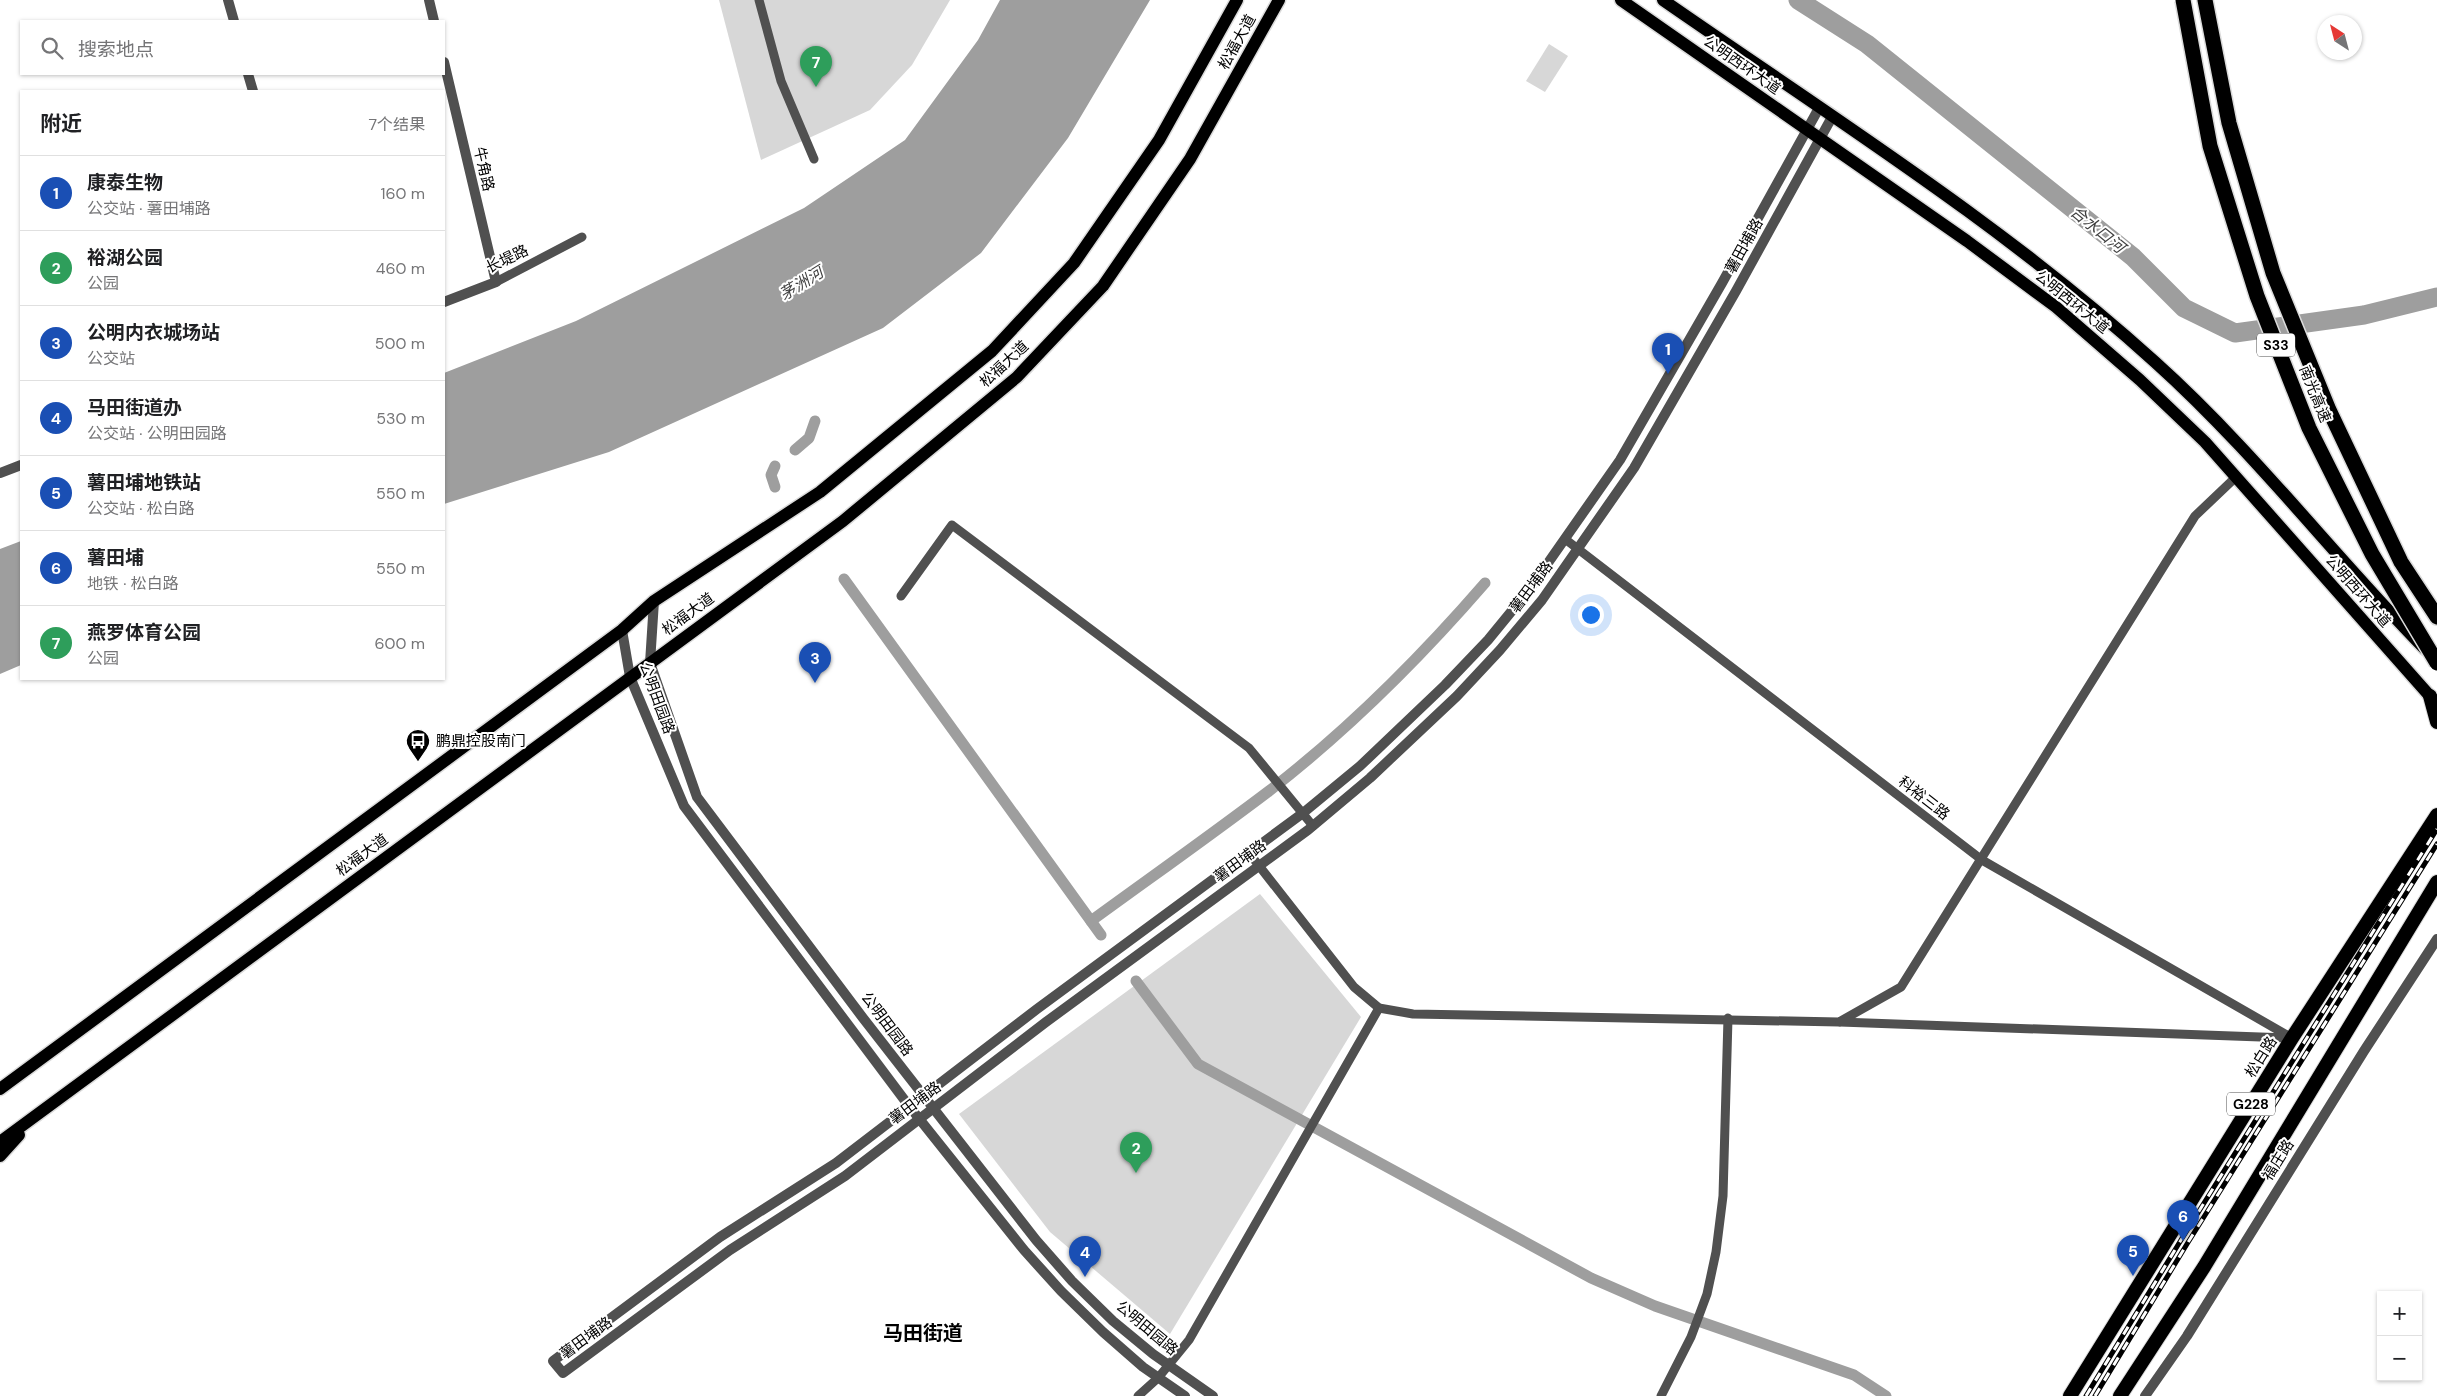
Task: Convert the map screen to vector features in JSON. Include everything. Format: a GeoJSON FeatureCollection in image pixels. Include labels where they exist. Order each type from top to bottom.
{"type":"FeatureCollection","features":[{"type":"Feature","properties":{"kind":"highway","name":"南光高速"},"geometry":{"type":"LineString","coordinates":[[2183,0],[2210,146],[2257,296],[2309,428],[2372,554],[2437,663]]}},
{"type":"Feature","properties":{"kind":"highway","name":"南光高速"},"geometry":{"type":"LineString","coordinates":[[2205,0],[2229,123],[2273,273],[2333,419],[2401,562],[2437,618]]}},
{"type":"Feature","properties":{"kind":"highway"},"geometry":{"type":"LineString","coordinates":[[2433,700],[2437,722]]}},
{"type":"Feature","properties":{"kind":"highway","name":"松白路"},"geometry":{"type":"LineString","coordinates":[[2070,1396],[2292,1038],[2437,815]]}},
{"type":"Feature","properties":{"kind":"highway","name":"G228"},"geometry":{"type":"LineString","coordinates":[[2120,1396],[2204,1267],[2437,882]]}},
{"type":"Feature","properties":{"kind":"main road","name":"松福大道"},"geometry":{"type":"LineString","coordinates":[[0,1089],[622,630],[654,601],[820,492],[992,351],[1074,263],[1159,140],[1237,0]]}},
{"type":"Feature","properties":{"kind":"main road","name":"松福大道"},"geometry":{"type":"LineString","coordinates":[[0,1142],[843,521],[1017,377],[1103,286],[1190,159],[1279,0]]}},
{"type":"Feature","properties":{"kind":"main road","name":"公明西环大道"},"geometry":{"type":"LineString","coordinates":[[1621,0],[2056,307],[2160,398],[2206,442],[2433,700]]}},
{"type":"Feature","properties":{"kind":"main road","name":"公明西环大道"},"geometry":{"type":"LineString","coordinates":[[1663,0],[1980,220],[2066,286],[2156,362],[2226,430],[2437,663]]}},
{"type":"Feature","properties":{"kind":"main road"},"geometry":{"type":"LineString","coordinates":[[0,1156],[37,1115]]}},
{"type":"Feature","properties":{"kind":"street"},"geometry":{"type":"LineString","coordinates":[[228,0],[234,20]]}},
{"type":"Feature","properties":{"kind":"street"},"geometry":{"type":"LineString","coordinates":[[429,0],[434,20]]}},
{"type":"Feature","properties":{"kind":"street"},"geometry":{"type":"LineString","coordinates":[[759,0],[781,81],[814,159]]}},
{"type":"Feature","properties":{"kind":"street","name":"牛角路"},"geometry":{"type":"LineString","coordinates":[[445,66],[496,282]]}},
{"type":"Feature","properties":{"kind":"street"},"geometry":{"type":"LineString","coordinates":[[248,75],[253,90]]}},
{"type":"Feature","properties":{"kind":"street","name":"薯田埔路"},"geometry":{"type":"LineString","coordinates":[[1819,108],[1722,284],[1620,460],[1529,590],[1445,685],[1360,766],[1303,813],[836,1163],[720,1237],[553,1361],[563,1373],[730,1250],[845,1176],[933,1108],[1313,826],[1370,778],[1463,690],[1542,600],[1634,468],[1736,291],[1832,117]]}},
{"type":"Feature","properties":{"kind":"street","name":"长堤路"},"geometry":{"type":"LineString","coordinates":[[445,302],[496,282],[582,237]]}},
{"type":"Feature","properties":{"kind":"street"},"geometry":{"type":"LineString","coordinates":[[0,473],[20,465]]}},
{"type":"Feature","properties":{"kind":"street"},"geometry":{"type":"LineString","coordinates":[[1839,1022],[1901,987],[2196,516],[2236,477]]}},
{"type":"Feature","properties":{"kind":"street"},"geometry":{"type":"LineString","coordinates":[[901,596],[952,525],[1249,748],[1313,826]]}},
{"type":"Feature","properties":{"kind":"street","name":"科裕三路"},"geometry":{"type":"LineString","coordinates":[[1565,539],[1981,859],[2292,1038]]}},
{"type":"Feature","properties":{"kind":"street","name":"公明田园路"},"geometry":{"type":"LineString","coordinates":[[654,601],[650,662],[697,796],[923,1096],[1036,1240],[1072,1281],[1113,1321],[1168,1366],[1213,1396]]}},
{"type":"Feature","properties":{"kind":"street","name":"公明田园路"},"geometry":{"type":"LineString","coordinates":[[622,630],[630,677],[684,806],[910,1106],[1024,1250],[1102,1332],[1158,1378],[1184,1396]]}},
{"type":"Feature","properties":{"kind":"street"},"geometry":{"type":"LineString","coordinates":[[1249,853],[1354,987],[1379,1008],[1413,1014],[1728,1018],[2292,1038]]}},
{"type":"Feature","properties":{"kind":"street","name":"福庄路"},"geometry":{"type":"LineString","coordinates":[[2145,1396],[2187,1336],[2359,1059],[2437,940]]}},
{"type":"Feature","properties":{"kind":"street"},"geometry":{"type":"LineString","coordinates":[[1138,1396],[1158,1378],[1189,1340],[1379,1008]]}},
{"type":"Feature","properties":{"kind":"street"},"geometry":{"type":"LineString","coordinates":[[1661,1396],[1691,1337],[1707,1294],[1716,1252],[1723,1196],[1728,1018]]}},
{"type":"Feature","properties":{"kind":"shaded area"},"geometry":{"type":"Polygon","coordinates":[[[719,0],[950,0],[912,65],[870,110],[761,160],[719,0]]]}},
{"type":"Feature","properties":{"kind":"shaded area"},"geometry":{"type":"Polygon","coordinates":[[[1549,44],[1568,56],[1545,92],[1526,81],[1549,44]]]}},
{"type":"Feature","properties":{"kind":"shaded area"},"geometry":{"type":"Polygon","coordinates":[[[1260,894],[1361,1017],[1170,1334],[1050,1232],[959,1114],[1260,894]]]}},
{"type":"Feature","properties":{"kind":"water","name":"茅洲河"},"geometry":{"type":"Polygon","coordinates":[[[1000,0],[1150,0],[1068,138],[981,253],[883,328],[609,452],[445,504],[445,373],[576,321],[804,208],[905,140],[978,40],[1000,0]]]}},
{"type":"Feature","properties":{"kind":"water"},"geometry":{"type":"Polygon","coordinates":[[[20,541],[20,665],[0,674],[0,549],[20,541]]]}},
{"type":"Feature","properties":{"kind":"waterway","name":"合水口河"},"geometry":{"type":"LineString","coordinates":[[1798,0],[1867,44],[2133,257],[2184,308],[2235,333],[2364,315],[2437,297]]}},
{"type":"Feature","properties":{"kind":"waterway"},"geometry":{"type":"LineString","coordinates":[[795,450],[809,438],[815,421]]}},
{"type":"Feature","properties":{"kind":"waterway"},"geometry":{"type":"LineString","coordinates":[[775,466],[771,475],[775,487]]}},
{"type":"Feature","properties":{"kind":"waterway"},"geometry":{"type":"LineString","coordinates":[[844,579],[1101,935]]}},
{"type":"Feature","properties":{"kind":"waterway"},"geometry":{"type":"LineString","coordinates":[[1091,921],[1298,768],[1355,718],[1409,666],[1485,583]]}},
{"type":"Feature","properties":{"kind":"waterway"},"geometry":{"type":"LineString","coordinates":[[1136,981],[1198,1064],[1591,1278],[1655,1306],[1854,1375],[1886,1396]]}},
{"type":"Feature","properties":{"kind":"railway"},"geometry":{"type":"LineString","coordinates":[[2086,1396],[2437,829]]}},
{"type":"Feature","properties":{"kind":"railway"},"geometry":{"type":"LineString","coordinates":[[2095,1396],[2187,1244],[2437,844]]}},
{"type":"Feature","properties":{"kind":"place","name":"燕罗体育公园"},"geometry":{"type":"Point","coordinates":[816,87]}},
{"type":"Feature","properties":{"kind":"place","name":"康泰生物"},"geometry":{"type":"Point","coordinates":[1668,374]}},
{"type":"Feature","properties":{"kind":"place","name":"公明内衣城场站"},"geometry":{"type":"Point","coordinates":[815,683]}},
{"type":"Feature","properties":{"kind":"place","name":"鹏鼎控股南门"},"geometry":{"type":"Point","coordinates":[418,762]}},
{"type":"Feature","properties":{"kind":"place","name":"裕湖公园"},"geometry":{"type":"Point","coordinates":[1136,1173]}},
{"type":"Feature","properties":{"kind":"place","name":"薯田埔"},"geometry":{"type":"Point","coordinates":[2183,1241]}},
{"type":"Feature","properties":{"kind":"place","name":"薯田埔地铁站"},"geometry":{"type":"Point","coordinates":[2133,1276]}},
{"type":"Feature","properties":{"kind":"place","name":"马田街道办"},"geometry":{"type":"Point","coordinates":[1085,1277]}},
{"type":"Feature","properties":{"kind":"district","name":"马田街道"},"geometry":{"type":"Point","coordinates":[923,1333]}}]}
